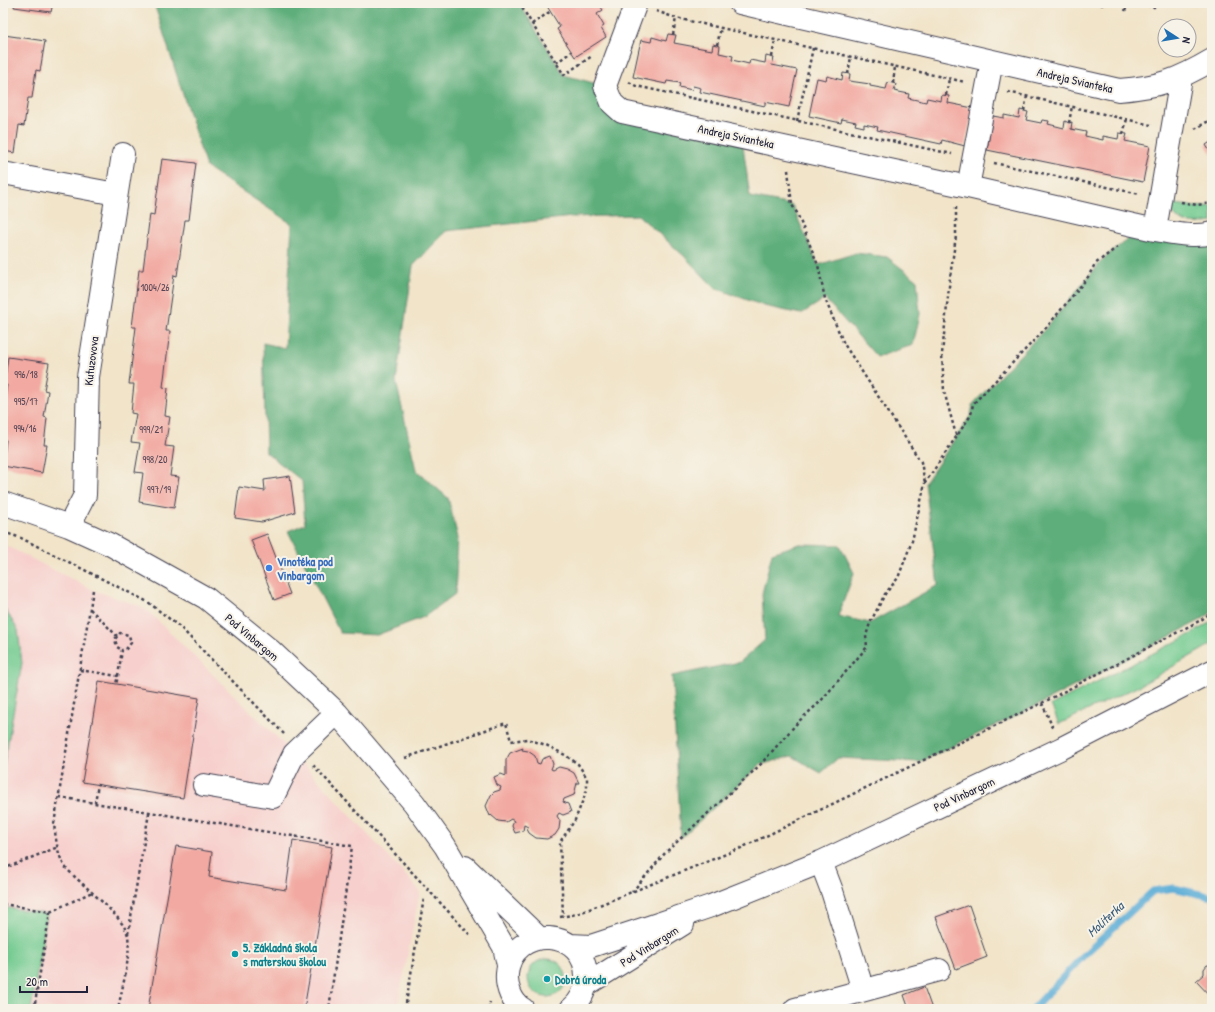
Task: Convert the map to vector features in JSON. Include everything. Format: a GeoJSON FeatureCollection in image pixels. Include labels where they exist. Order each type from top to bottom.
{"type":"FeatureCollection","features":[{"type":"Feature","properties":{"kind":"street","name":"Andreja Svianteka"},"geometry":{"type":"LineString","coordinates":[[636,3],[605,86],[612,103],[622,112],[962,185],[1173,233],[1205,235],[1212,233]]}},
{"type":"Feature","properties":{"kind":"street","name":"Andreja Svianteka"},"geometry":{"type":"LineString","coordinates":[[740,3],[1119,90],[1146,88],[1181,78],[1212,60]]}},
{"type":"Feature","properties":{"kind":"street"},"geometry":{"type":"LineString","coordinates":[[962,185],[992,61]]}},
{"type":"Feature","properties":{"kind":"street"},"geometry":{"type":"LineString","coordinates":[[1149,228],[1181,78]]}},
{"type":"Feature","properties":{"kind":"street","name":"Kutuzovova"},"geometry":{"type":"LineString","coordinates":[[69,526],[85,495],[88,377],[123,154]]}},
{"type":"Feature","properties":{"kind":"street"},"geometry":{"type":"LineString","coordinates":[[3,173],[116,194]]}},
{"type":"Feature","properties":{"kind":"street","name":"Pod Vinbargom"},"geometry":{"type":"LineString","coordinates":[[3,503],[69,526],[111,545],[206,598],[270,650],[337,713],[414,803],[445,846],[504,948],[508,965],[508,986],[513,1005]]}},
{"type":"Feature","properties":{"kind":"street","name":"Pod Vinbargom"},"geometry":{"type":"LineString","coordinates":[[570,945],[591,946],[711,906],[821,862],[1062,748],[1212,671]]}},
{"type":"Feature","properties":{"kind":"street"},"geometry":{"type":"LineString","coordinates":[[204,785],[273,797],[294,754],[337,713]]}},
{"type":"Feature","properties":{"kind":"street","name":"Pod Vinbargom"},"geometry":{"type":"LineString","coordinates":[[445,846],[539,938]]}},
{"type":"Feature","properties":{"kind":"street"},"geometry":{"type":"LineString","coordinates":[[821,862],[832,891],[863,990]]}},
{"type":"Feature","properties":{"kind":"street","name":"Pod Vinbargom"},"geometry":{"type":"LineString","coordinates":[[586,985],[711,906]]}},
{"type":"Feature","properties":{"kind":"street"},"geometry":{"type":"LineString","coordinates":[[508,965],[515,952],[525,943],[539,938],[555,938],[570,945],[579,952],[587,974],[586,985],[581,998],[570,1009]]}},
{"type":"Feature","properties":{"kind":"street"},"geometry":{"type":"LineString","coordinates":[[795,1009],[939,970]]}},
{"type":"Feature","properties":{"kind":"path"},"geometry":{"type":"LineString","coordinates":[[519,3],[564,75],[623,36]]}},
{"type":"Feature","properties":{"kind":"path"},"geometry":{"type":"LineString","coordinates":[[600,6],[606,3]]}},
{"type":"Feature","properties":{"kind":"path"},"geometry":{"type":"LineString","coordinates":[[636,3],[676,18],[969,83]]}},
{"type":"Feature","properties":{"kind":"path"},"geometry":{"type":"LineString","coordinates":[[1125,12],[1128,3]]}},
{"type":"Feature","properties":{"kind":"path"},"geometry":{"type":"LineString","coordinates":[[1135,3],[1154,7],[1155,3]]}},
{"type":"Feature","properties":{"kind":"path"},"geometry":{"type":"LineString","coordinates":[[532,24],[551,12]]}},
{"type":"Feature","properties":{"kind":"path"},"geometry":{"type":"LineString","coordinates":[[673,35],[676,18]]}},
{"type":"Feature","properties":{"kind":"path"},"geometry":{"type":"LineString","coordinates":[[717,45],[721,28]]}},
{"type":"Feature","properties":{"kind":"path"},"geometry":{"type":"LineString","coordinates":[[772,57],[775,40]]}},
{"type":"Feature","properties":{"kind":"path"},"geometry":{"type":"LineString","coordinates":[[797,121],[813,48]]}},
{"type":"Feature","properties":{"kind":"path"},"geometry":{"type":"LineString","coordinates":[[556,63],[572,52]]}},
{"type":"Feature","properties":{"kind":"path"},"geometry":{"type":"LineString","coordinates":[[848,74],[851,57]]}},
{"type":"Feature","properties":{"kind":"path"},"geometry":{"type":"LineString","coordinates":[[893,83],[895,67]]}},
{"type":"Feature","properties":{"kind":"path"},"geometry":{"type":"LineString","coordinates":[[626,77],[629,82],[636,86],[955,154]]}},
{"type":"Feature","properties":{"kind":"path"},"geometry":{"type":"LineString","coordinates":[[946,96],[949,79]]}},
{"type":"Feature","properties":{"kind":"path"},"geometry":{"type":"LineString","coordinates":[[1006,91],[1153,125]]}},
{"type":"Feature","properties":{"kind":"path"},"geometry":{"type":"LineString","coordinates":[[1024,111],[1027,96]]}},
{"type":"Feature","properties":{"kind":"path"},"geometry":{"type":"LineString","coordinates":[[1069,123],[1072,106]]}},
{"type":"Feature","properties":{"kind":"path"},"geometry":{"type":"LineString","coordinates":[[1123,134],[1127,119]]}},
{"type":"Feature","properties":{"kind":"path"},"geometry":{"type":"LineString","coordinates":[[1194,129],[1212,119]]}},
{"type":"Feature","properties":{"kind":"path"},"geometry":{"type":"LineString","coordinates":[[792,148],[787,172],[792,205],[797,213],[818,265],[824,299],[848,350],[921,462],[925,483]]}},
{"type":"Feature","properties":{"kind":"path"},"geometry":{"type":"LineString","coordinates":[[991,162],[1141,194]]}},
{"type":"Feature","properties":{"kind":"path"},"geometry":{"type":"LineString","coordinates":[[957,436],[944,391],[942,354],[962,185]]}},
{"type":"Feature","properties":{"kind":"path"},"geometry":{"type":"LineString","coordinates":[[1174,201],[1197,205],[1212,203]]}},
{"type":"Feature","properties":{"kind":"path"},"geometry":{"type":"LineString","coordinates":[[632,892],[681,838],[735,790],[760,765],[800,721],[820,702],[867,647],[866,636],[870,623],[885,594],[898,578],[912,541],[925,483],[971,415],[973,404],[1046,328],[1088,277],[1095,264],[1130,239],[1149,228]]}},
{"type":"Feature","properties":{"kind":"path"},"geometry":{"type":"LineString","coordinates":[[93,590],[54,824],[58,847],[66,867],[113,913],[128,934]]}},
{"type":"Feature","properties":{"kind":"path"},"geometry":{"type":"LineString","coordinates":[[90,609],[117,636]]}},
{"type":"Feature","properties":{"kind":"path"},"geometry":{"type":"LineString","coordinates":[[557,917],[577,914],[741,848],[1042,703],[1201,620],[1212,612]]}},
{"type":"Feature","properties":{"kind":"path"},"geometry":{"type":"LineString","coordinates":[[120,633],[129,635],[131,642],[126,649],[122,650],[117,647],[114,640],[120,633]]}},
{"type":"Feature","properties":{"kind":"path"},"geometry":{"type":"LineString","coordinates":[[116,684],[122,650]]}},
{"type":"Feature","properties":{"kind":"path"},"geometry":{"type":"LineString","coordinates":[[80,670],[118,676]]}},
{"type":"Feature","properties":{"kind":"path"},"geometry":{"type":"LineString","coordinates":[[1042,703],[1052,726]]}},
{"type":"Feature","properties":{"kind":"path"},"geometry":{"type":"LineString","coordinates":[[400,760],[506,723],[511,740],[527,739],[546,745],[565,754],[578,764],[587,778],[587,790],[574,820],[560,842],[563,916]]}},
{"type":"Feature","properties":{"kind":"path"},"geometry":{"type":"LineString","coordinates":[[95,804],[98,784]]}},
{"type":"Feature","properties":{"kind":"path"},"geometry":{"type":"LineString","coordinates":[[59,797],[352,846],[329,1009]]}},
{"type":"Feature","properties":{"kind":"path"},"geometry":{"type":"LineString","coordinates":[[118,1009],[128,952],[128,934],[149,812]]}},
{"type":"Feature","properties":{"kind":"path"},"geometry":{"type":"LineString","coordinates":[[3,869],[58,847]]}},
{"type":"Feature","properties":{"kind":"path"},"geometry":{"type":"LineString","coordinates":[[3,904],[50,912],[92,892]]}},
{"type":"Feature","properties":{"kind":"path"},"geometry":{"type":"LineString","coordinates":[[406,1009],[424,898]]}},
{"type":"Feature","properties":{"kind":"path"},"geometry":{"type":"LineString","coordinates":[[34,1009],[50,912]]}},
{"type":"Feature","properties":{"kind":"shaded area"},"geometry":{"type":"Polygon","coordinates":[[[3,544],[93,590],[140,606],[150,613],[294,754],[420,891],[397,1009],[3,1009],[3,544]]]}},
{"type":"Feature","properties":{"kind":"green space"},"geometry":{"type":"Polygon","coordinates":[[[154,3],[519,3],[564,75],[605,86],[612,103],[742,138],[750,197],[792,205],[818,265],[856,253],[887,257],[917,280],[920,314],[913,345],[877,357],[825,299],[801,314],[764,306],[715,288],[683,255],[638,215],[572,217],[446,231],[413,266],[396,381],[416,470],[448,498],[458,538],[455,594],[424,617],[377,635],[340,633],[288,531],[305,524],[302,481],[266,452],[263,343],[285,348],[292,224],[206,167],[154,3]]]}},
{"type":"Feature","properties":{"kind":"green space"},"geometry":{"type":"Polygon","coordinates":[[[1169,203],[1196,207],[1212,206],[1212,222],[1185,222],[1175,216],[1169,203]]]}},
{"type":"Feature","properties":{"kind":"green space"},"geometry":{"type":"Polygon","coordinates":[[[1143,227],[1212,233],[1212,612],[1201,620],[1042,703],[920,762],[838,758],[821,773],[792,756],[760,765],[681,838],[672,676],[740,662],[765,640],[762,594],[772,553],[799,544],[840,545],[854,573],[838,616],[870,623],[938,585],[925,483],[971,415],[973,404],[1046,328],[1105,257],[1143,227]]]}},
{"type":"Feature","properties":{"kind":"green space"},"geometry":{"type":"Polygon","coordinates":[[[3,606],[18,630],[22,663],[3,770],[3,606]]]}},
{"type":"Feature","properties":{"kind":"green space"},"geometry":{"type":"Polygon","coordinates":[[[1212,621],[1212,644],[1139,686],[1059,724],[1051,705],[1193,633],[1212,621]]]}},
{"type":"Feature","properties":{"kind":"green space"},"geometry":{"type":"Polygon","coordinates":[[[3,907],[47,914],[31,1009],[3,1009],[3,907]]]}},
{"type":"Feature","properties":{"kind":"green space"},"geometry":{"type":"Polygon","coordinates":[[[547,959],[560,965],[566,978],[560,991],[547,997],[534,991],[528,978],[534,965],[547,959]]]}},
{"type":"Feature","properties":{"kind":"building"},"geometry":{"type":"Polygon","coordinates":[[[15,3],[53,3],[51,12],[14,7],[15,3]]]}},
{"type":"Feature","properties":{"kind":"building"},"geometry":{"type":"Polygon","coordinates":[[[545,3],[590,3],[592,7],[598,3],[603,10],[597,14],[604,26],[601,28],[606,37],[575,57],[557,29],[560,27],[545,3]]]}},
{"type":"Feature","properties":{"kind":"building"},"geometry":{"type":"Polygon","coordinates":[[[668,34],[676,35],[674,43],[712,50],[713,44],[720,46],[719,53],[733,56],[732,60],[749,64],[750,60],[765,63],[766,56],[774,58],[772,65],[797,70],[789,107],[765,102],[765,106],[700,92],[701,88],[693,86],[692,90],[679,87],[680,83],[667,81],[666,84],[633,77],[641,40],[651,42],[652,37],[666,41],[668,34]]]}},
{"type":"Feature","properties":{"kind":"building"},"geometry":{"type":"Polygon","coordinates":[[[4,35],[45,41],[40,71],[36,70],[32,98],[28,98],[24,126],[19,125],[15,153],[3,151],[4,35]]]}},
{"type":"Feature","properties":{"kind":"building"},"geometry":{"type":"Polygon","coordinates":[[[843,73],[850,74],[849,81],[870,84],[870,86],[886,89],[888,82],[896,84],[894,91],[909,94],[908,98],[926,102],[927,98],[941,101],[942,95],[949,96],[948,103],[973,108],[965,146],[942,140],[941,144],[877,130],[878,127],[864,124],[864,127],[855,125],[856,122],[842,119],[841,123],[809,116],[817,78],[826,80],[827,76],[842,80],[843,73]]]}},
{"type":"Feature","properties":{"kind":"building"},"geometry":{"type":"Polygon","coordinates":[[[1020,110],[1028,112],[1026,120],[1041,123],[1042,120],[1049,121],[1048,124],[1064,128],[1065,121],[1069,123],[1072,122],[1071,129],[1086,132],[1085,136],[1103,140],[1103,136],[1118,139],[1119,133],[1127,134],[1125,141],[1150,146],[1143,182],[987,150],[993,116],[1004,118],[1004,115],[1019,118],[1020,110]]]}},
{"type":"Feature","properties":{"kind":"building"},"geometry":{"type":"Polygon","coordinates":[[[1212,141],[1212,155],[1206,145],[1212,141]]]}},
{"type":"Feature","properties":{"kind":"building"},"geometry":{"type":"Polygon","coordinates":[[[162,159],[196,163],[189,220],[185,220],[177,276],[174,275],[166,331],[170,331],[163,387],[168,388],[165,416],[170,417],[165,446],[174,447],[170,476],[179,477],[174,508],[139,502],[143,473],[135,472],[140,443],[131,442],[136,414],[131,413],[134,384],[129,384],[136,327],[132,327],[139,270],[143,270],[150,214],[154,215],[162,159]]]}},
{"type":"Feature","properties":{"kind":"building"},"geometry":{"type":"Polygon","coordinates":[[[8,357],[49,363],[44,390],[48,391],[44,417],[47,418],[44,445],[47,445],[42,473],[3,466],[6,440],[3,438],[7,412],[3,412],[7,385],[4,385],[8,357]]]}},
{"type":"Feature","properties":{"kind":"building"},"geometry":{"type":"Polygon","coordinates":[[[290,476],[295,512],[262,522],[235,518],[239,487],[265,491],[264,480],[290,476]]]}},
{"type":"Feature","properties":{"kind":"building"},"geometry":{"type":"Polygon","coordinates":[[[267,534],[290,594],[274,600],[251,540],[267,534]]]}},
{"type":"Feature","properties":{"kind":"building"},"geometry":{"type":"Polygon","coordinates":[[[99,681],[199,698],[183,798],[82,782],[99,681]]]}},
{"type":"Feature","properties":{"kind":"building"},"geometry":{"type":"Polygon","coordinates":[[[523,748],[522,750],[528,751],[535,756],[537,763],[540,764],[542,759],[550,756],[553,764],[551,769],[553,770],[559,767],[567,769],[574,773],[579,783],[577,783],[574,795],[564,799],[563,802],[568,804],[571,812],[563,815],[559,813],[557,816],[560,821],[559,829],[555,835],[547,839],[536,838],[529,833],[527,829],[528,827],[524,825],[523,831],[515,833],[512,826],[514,821],[511,819],[506,822],[498,821],[491,815],[490,816],[486,806],[491,795],[500,790],[501,787],[497,785],[494,777],[501,774],[506,776],[506,760],[510,753],[523,748]]]}},
{"type":"Feature","properties":{"kind":"building","name":"5. Základná škola s materskou školou"},"geometry":{"type":"Polygon","coordinates":[[[293,840],[332,847],[304,1009],[148,1009],[176,846],[212,852],[209,877],[286,890],[293,840]]]}},
{"type":"Feature","properties":{"kind":"building"},"geometry":{"type":"Polygon","coordinates":[[[969,905],[987,957],[956,969],[936,917],[969,905]]]}},
{"type":"Feature","properties":{"kind":"building"},"geometry":{"type":"Polygon","coordinates":[[[1207,965],[1212,966],[1212,998],[1196,981],[1204,974],[1204,969],[1207,965]]]}},
{"type":"Feature","properties":{"kind":"building"},"geometry":{"type":"Polygon","coordinates":[[[924,987],[932,1009],[909,1009],[904,995],[924,987]]]}},
{"type":"Feature","properties":{"kind":"waterway","name":"Moliterka"},"geometry":{"type":"LineString","coordinates":[[1033,1009],[1083,956],[1153,891],[1174,888],[1212,897]]}},
{"type":"Feature","properties":{"kind":"place","name":"Vinotéka pod Vinbargom"},"geometry":{"type":"Point","coordinates":[269,568]}},
{"type":"Feature","properties":{"kind":"place","name":"5. Základná škola s materskou školou"},"geometry":{"type":"Point","coordinates":[235,954]}},
{"type":"Feature","properties":{"kind":"place","name":"Dobrá úroda"},"geometry":{"type":"Point","coordinates":[547,979]}}]}
